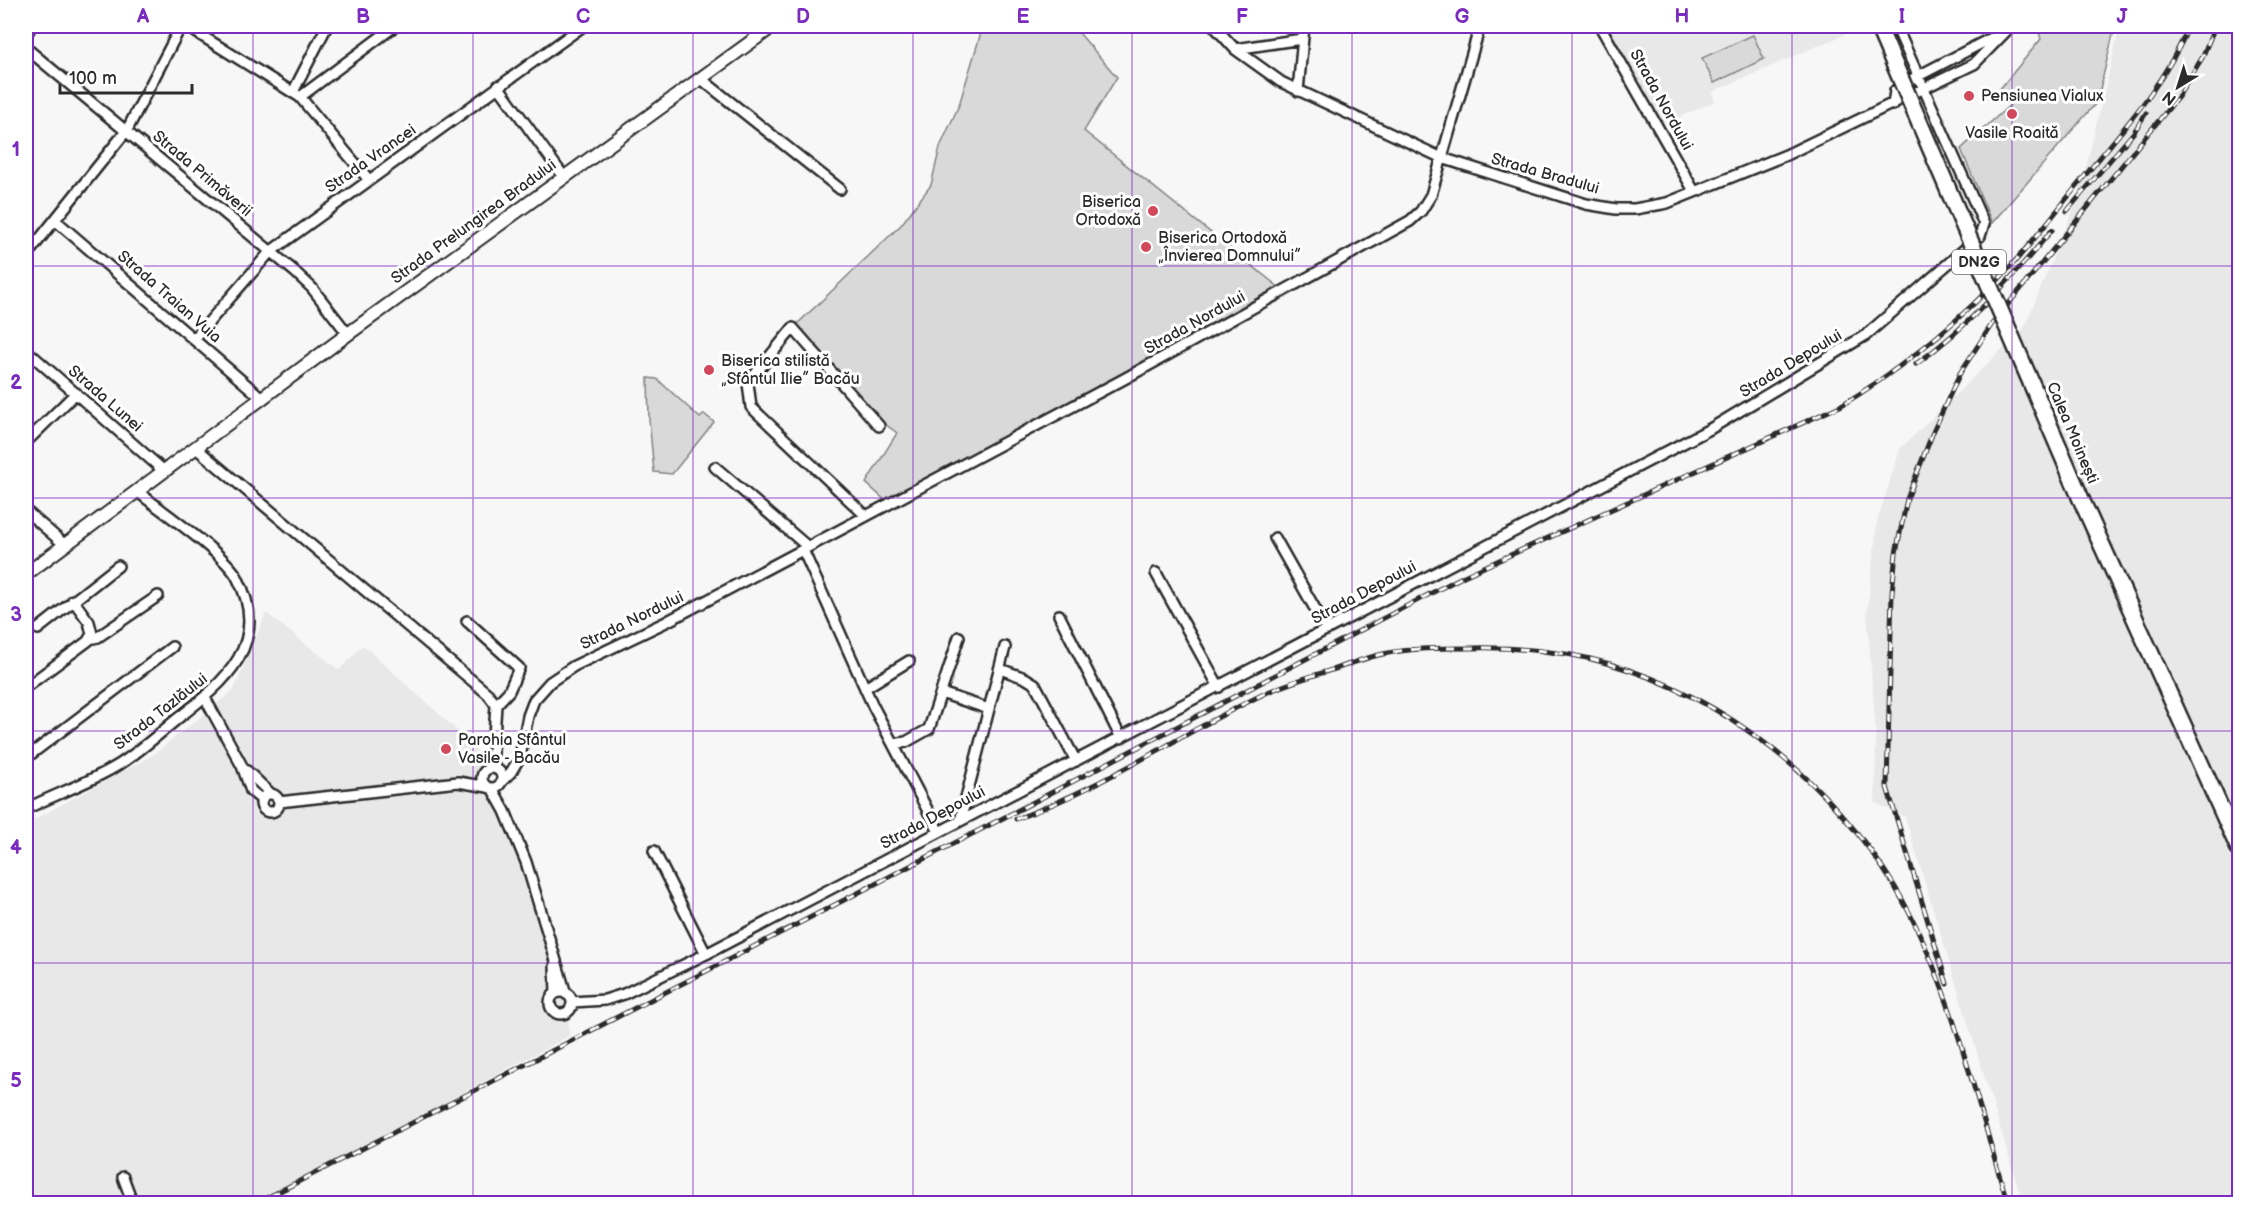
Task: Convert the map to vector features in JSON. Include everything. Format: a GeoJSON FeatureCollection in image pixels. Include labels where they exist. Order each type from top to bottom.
{"type":"FeatureCollection","features":[{"type":"Feature","properties":{"kind":"main road","name":"Calea Moinești"},"geometry":{"type":"LineString","coordinates":[[1878,26],[2081,499],[2240,851]]}},
{"type":"Feature","properties":{"kind":"street"},"geometry":{"type":"LineString","coordinates":[[26,33],[30,26]]}},
{"type":"Feature","properties":{"kind":"street"},"geometry":{"type":"LineString","coordinates":[[26,256],[127,130],[181,26]]}},
{"type":"Feature","properties":{"kind":"street"},"geometry":{"type":"LineString","coordinates":[[186,26],[296,95],[369,180]]}},
{"type":"Feature","properties":{"kind":"street"},"geometry":{"type":"LineString","coordinates":[[296,95],[327,26]]}},
{"type":"Feature","properties":{"kind":"street"},"geometry":{"type":"LineString","coordinates":[[296,95],[395,26]]}},
{"type":"Feature","properties":{"kind":"street","name":"Strada Vrancei"},"geometry":{"type":"LineString","coordinates":[[195,338],[270,252],[583,26]]}},
{"type":"Feature","properties":{"kind":"street","name":"Strada Prelungirea Bradului"},"geometry":{"type":"LineString","coordinates":[[26,574],[348,334],[773,26]]}},
{"type":"Feature","properties":{"kind":"street","name":"Strada Bradului"},"geometry":{"type":"LineString","coordinates":[[1214,26],[1235,49],[1298,91],[1442,158],[1586,204],[1616,209],[1653,206],[1768,163],[1974,64],[2009,28]]}},
{"type":"Feature","properties":{"kind":"street"},"geometry":{"type":"LineString","coordinates":[[1298,91],[1304,26]]}},
{"type":"Feature","properties":{"kind":"street","name":"Strada Nordului"},"geometry":{"type":"LineString","coordinates":[[494,779],[516,763],[523,750],[530,708],[550,682],[574,666],[666,622],[806,549],[1389,234],[1421,211],[1431,195],[1480,26]]}},
{"type":"Feature","properties":{"kind":"street","name":"Strada Nordului"},"geometry":{"type":"LineString","coordinates":[[1600,26],[1694,191]]}},
{"type":"Feature","properties":{"kind":"street","name":"Strada Depoului"},"geometry":{"type":"LineString","coordinates":[[494,779],[526,862],[555,954],[566,999],[591,1002],[624,994],[706,954],[1710,429],[1843,351],[1891,315],[1980,236],[1984,224],[1896,26]]}},
{"type":"Feature","properties":{"kind":"street"},"geometry":{"type":"LineString","coordinates":[[1890,106],[1895,91],[1901,85],[2009,28]]}},
{"type":"Feature","properties":{"kind":"street"},"geometry":{"type":"LineString","coordinates":[[1235,49],[1302,39]]}},
{"type":"Feature","properties":{"kind":"street","name":"Strada Primăverii"},"geometry":{"type":"LineString","coordinates":[[26,48],[127,130],[312,288],[348,334]]}},
{"type":"Feature","properties":{"kind":"street"},"geometry":{"type":"LineString","coordinates":[[700,78],[840,189]]}},
{"type":"Feature","properties":{"kind":"street"},"geometry":{"type":"LineString","coordinates":[[498,86],[564,177]]}},
{"type":"Feature","properties":{"kind":"street","name":"Strada Traian Vuia"},"geometry":{"type":"LineString","coordinates":[[55,220],[195,338],[263,399]]}},
{"type":"Feature","properties":{"kind":"street"},"geometry":{"type":"LineString","coordinates":[[866,516],[751,407],[748,382],[793,328],[879,426]]}},
{"type":"Feature","properties":{"kind":"street","name":"Strada Lunei"},"geometry":{"type":"LineString","coordinates":[[26,350],[164,471]]}},
{"type":"Feature","properties":{"kind":"street"},"geometry":{"type":"LineString","coordinates":[[26,442],[76,393]]}},
{"type":"Feature","properties":{"kind":"street"},"geometry":{"type":"LineString","coordinates":[[196,448],[488,694],[496,705],[494,779]]}},
{"type":"Feature","properties":{"kind":"street"},"geometry":{"type":"LineString","coordinates":[[715,467],[806,549],[866,688],[939,832]]}},
{"type":"Feature","properties":{"kind":"street","name":"Strada Tazlăului"},"geometry":{"type":"LineString","coordinates":[[26,809],[120,764],[220,685],[240,656],[246,639],[248,616],[246,597],[236,574],[222,559],[137,491]]}},
{"type":"Feature","properties":{"kind":"street"},"geometry":{"type":"LineString","coordinates":[[26,511],[64,545]]}},
{"type":"Feature","properties":{"kind":"street"},"geometry":{"type":"LineString","coordinates":[[1275,538],[1327,630]]}},
{"type":"Feature","properties":{"kind":"street"},"geometry":{"type":"LineString","coordinates":[[38,628],[118,566]]}},
{"type":"Feature","properties":{"kind":"street"},"geometry":{"type":"LineString","coordinates":[[1156,573],[1219,687]]}},
{"type":"Feature","properties":{"kind":"street"},"geometry":{"type":"LineString","coordinates":[[26,687],[89,639],[98,637],[158,596]]}},
{"type":"Feature","properties":{"kind":"street"},"geometry":{"type":"LineString","coordinates":[[73,600],[92,628],[89,639]]}},
{"type":"Feature","properties":{"kind":"street"},"geometry":{"type":"LineString","coordinates":[[1059,615],[1121,738]]}},
{"type":"Feature","properties":{"kind":"street"},"geometry":{"type":"LineString","coordinates":[[467,621],[519,668],[508,691],[496,705]]}},
{"type":"Feature","properties":{"kind":"street"},"geometry":{"type":"LineString","coordinates":[[893,744],[906,742],[929,729],[959,637]]}},
{"type":"Feature","properties":{"kind":"street"},"geometry":{"type":"LineString","coordinates":[[26,758],[172,647]]}},
{"type":"Feature","properties":{"kind":"street"},"geometry":{"type":"LineString","coordinates":[[960,821],[1005,647]]}},
{"type":"Feature","properties":{"kind":"street"},"geometry":{"type":"LineString","coordinates":[[866,688],[909,661]]}},
{"type":"Feature","properties":{"kind":"street"},"geometry":{"type":"LineString","coordinates":[[999,669],[1035,684],[1076,761]]}},
{"type":"Feature","properties":{"kind":"street"},"geometry":{"type":"LineString","coordinates":[[941,693],[988,709]]}},
{"type":"Feature","properties":{"kind":"street"},"geometry":{"type":"LineString","coordinates":[[205,698],[242,766],[251,791],[261,800],[262,808],[269,812],[278,808],[279,802]]}},
{"type":"Feature","properties":{"kind":"street"},"geometry":{"type":"LineString","coordinates":[[242,766],[279,802]]}},
{"type":"Feature","properties":{"kind":"street"},"geometry":{"type":"LineString","coordinates":[[279,802],[494,779]]}},
{"type":"Feature","properties":{"kind":"street"},"geometry":{"type":"LineString","coordinates":[[458,782],[494,779]]}},
{"type":"Feature","properties":{"kind":"street"},"geometry":{"type":"LineString","coordinates":[[261,800],[271,794]]}},
{"type":"Feature","properties":{"kind":"street"},"geometry":{"type":"LineString","coordinates":[[654,851],[706,954]]}},
{"type":"Feature","properties":{"kind":"street"},"geometry":{"type":"LineString","coordinates":[[123,1177],[133,1203]]}},
{"type":"Feature","properties":{"kind":"shaded area"},"geometry":{"type":"Polygon","coordinates":[[[983,26],[1073,26],[1117,77],[1084,131],[1281,289],[886,501],[866,483],[897,433],[882,422],[879,426],[793,328],[901,225],[931,185],[940,147],[959,105],[983,26]]]}},
{"type":"Feature","properties":{"kind":"shaded area"},"geometry":{"type":"Polygon","coordinates":[[[1606,26],[1856,26],[1857,29],[1712,92],[1715,101],[1659,126],[1606,26]]]}},
{"type":"Feature","properties":{"kind":"shaded area"},"geometry":{"type":"Polygon","coordinates":[[[2037,26],[2115,26],[2097,102],[1992,223],[1961,149],[2011,104],[1999,90],[2041,39],[2037,26]]]}},
{"type":"Feature","properties":{"kind":"shaded area"},"geometry":{"type":"Polygon","coordinates":[[[2120,26],[2239,26],[2239,1203],[2023,1203],[1905,817],[1875,803],[1876,738],[1867,613],[1877,522],[1900,449],[2024,328],[2079,196],[2120,26]]]}},
{"type":"Feature","properties":{"kind":"shaded area"},"geometry":{"type":"Polygon","coordinates":[[[1753,35],[1764,59],[1714,83],[1702,58],[1753,35]]]}},
{"type":"Feature","properties":{"kind":"shaded area"},"geometry":{"type":"Polygon","coordinates":[[[648,378],[657,379],[700,418],[704,414],[714,422],[672,474],[654,472],[648,378]]]}},
{"type":"Feature","properties":{"kind":"shaded area"},"geometry":{"type":"Polygon","coordinates":[[[266,613],[339,670],[363,645],[473,745],[486,768],[568,1003],[569,1036],[257,1203],[26,1204],[26,824],[153,755],[234,690],[266,613]]]}},
{"type":"Feature","properties":{"kind":"railway"},"geometry":{"type":"LineString","coordinates":[[255,1204],[1005,817],[1464,576],[1840,406],[1919,351],[1974,304],[2004,274],[2131,120],[2169,66],[2189,26]]}},
{"type":"Feature","properties":{"kind":"railway"},"geometry":{"type":"LineString","coordinates":[[1947,984],[1887,787],[1892,592],[1896,553],[1907,499],[1933,432],[1960,373],[1992,324],[2178,97],[2202,58],[2215,26]]}},
{"type":"Feature","properties":{"kind":"railway"},"geometry":{"type":"LineString","coordinates":[[2067,211],[2134,132],[2146,113]]}},
{"type":"Feature","properties":{"kind":"railway"},"geometry":{"type":"LineString","coordinates":[[1916,364],[1971,318],[2052,230]]}},
{"type":"Feature","properties":{"kind":"railway"},"geometry":{"type":"LineString","coordinates":[[1016,819],[1081,791],[1268,692],[1383,654],[1437,648],[1505,648],[1541,651],[1610,664],[1654,679],[1735,722],[1773,749],[1840,813],[1869,849],[1895,887],[1914,922],[1946,1000],[2008,1204]]}},
{"type":"Feature","properties":{"kind":"place","name":"Pensiunea Vialux"},"geometry":{"type":"Point","coordinates":[1969,96]}},
{"type":"Feature","properties":{"kind":"place","name":"Vasile Roaită"},"geometry":{"type":"Point","coordinates":[2012,114]}},
{"type":"Feature","properties":{"kind":"place","name":"Biserica Ortodoxă"},"geometry":{"type":"Point","coordinates":[1153,211]}},
{"type":"Feature","properties":{"kind":"place","name":"Biserica Ortodoxă „Învierea Domnului”"},"geometry":{"type":"Point","coordinates":[1146,247]}},
{"type":"Feature","properties":{"kind":"place","name":"Biserica stilistă „Sfântul Ilie” Bacău"},"geometry":{"type":"Point","coordinates":[709,370]}},
{"type":"Feature","properties":{"kind":"place","name":"Parohia Sfântul Vasile - Bacău"},"geometry":{"type":"Point","coordinates":[446,749]}}]}
